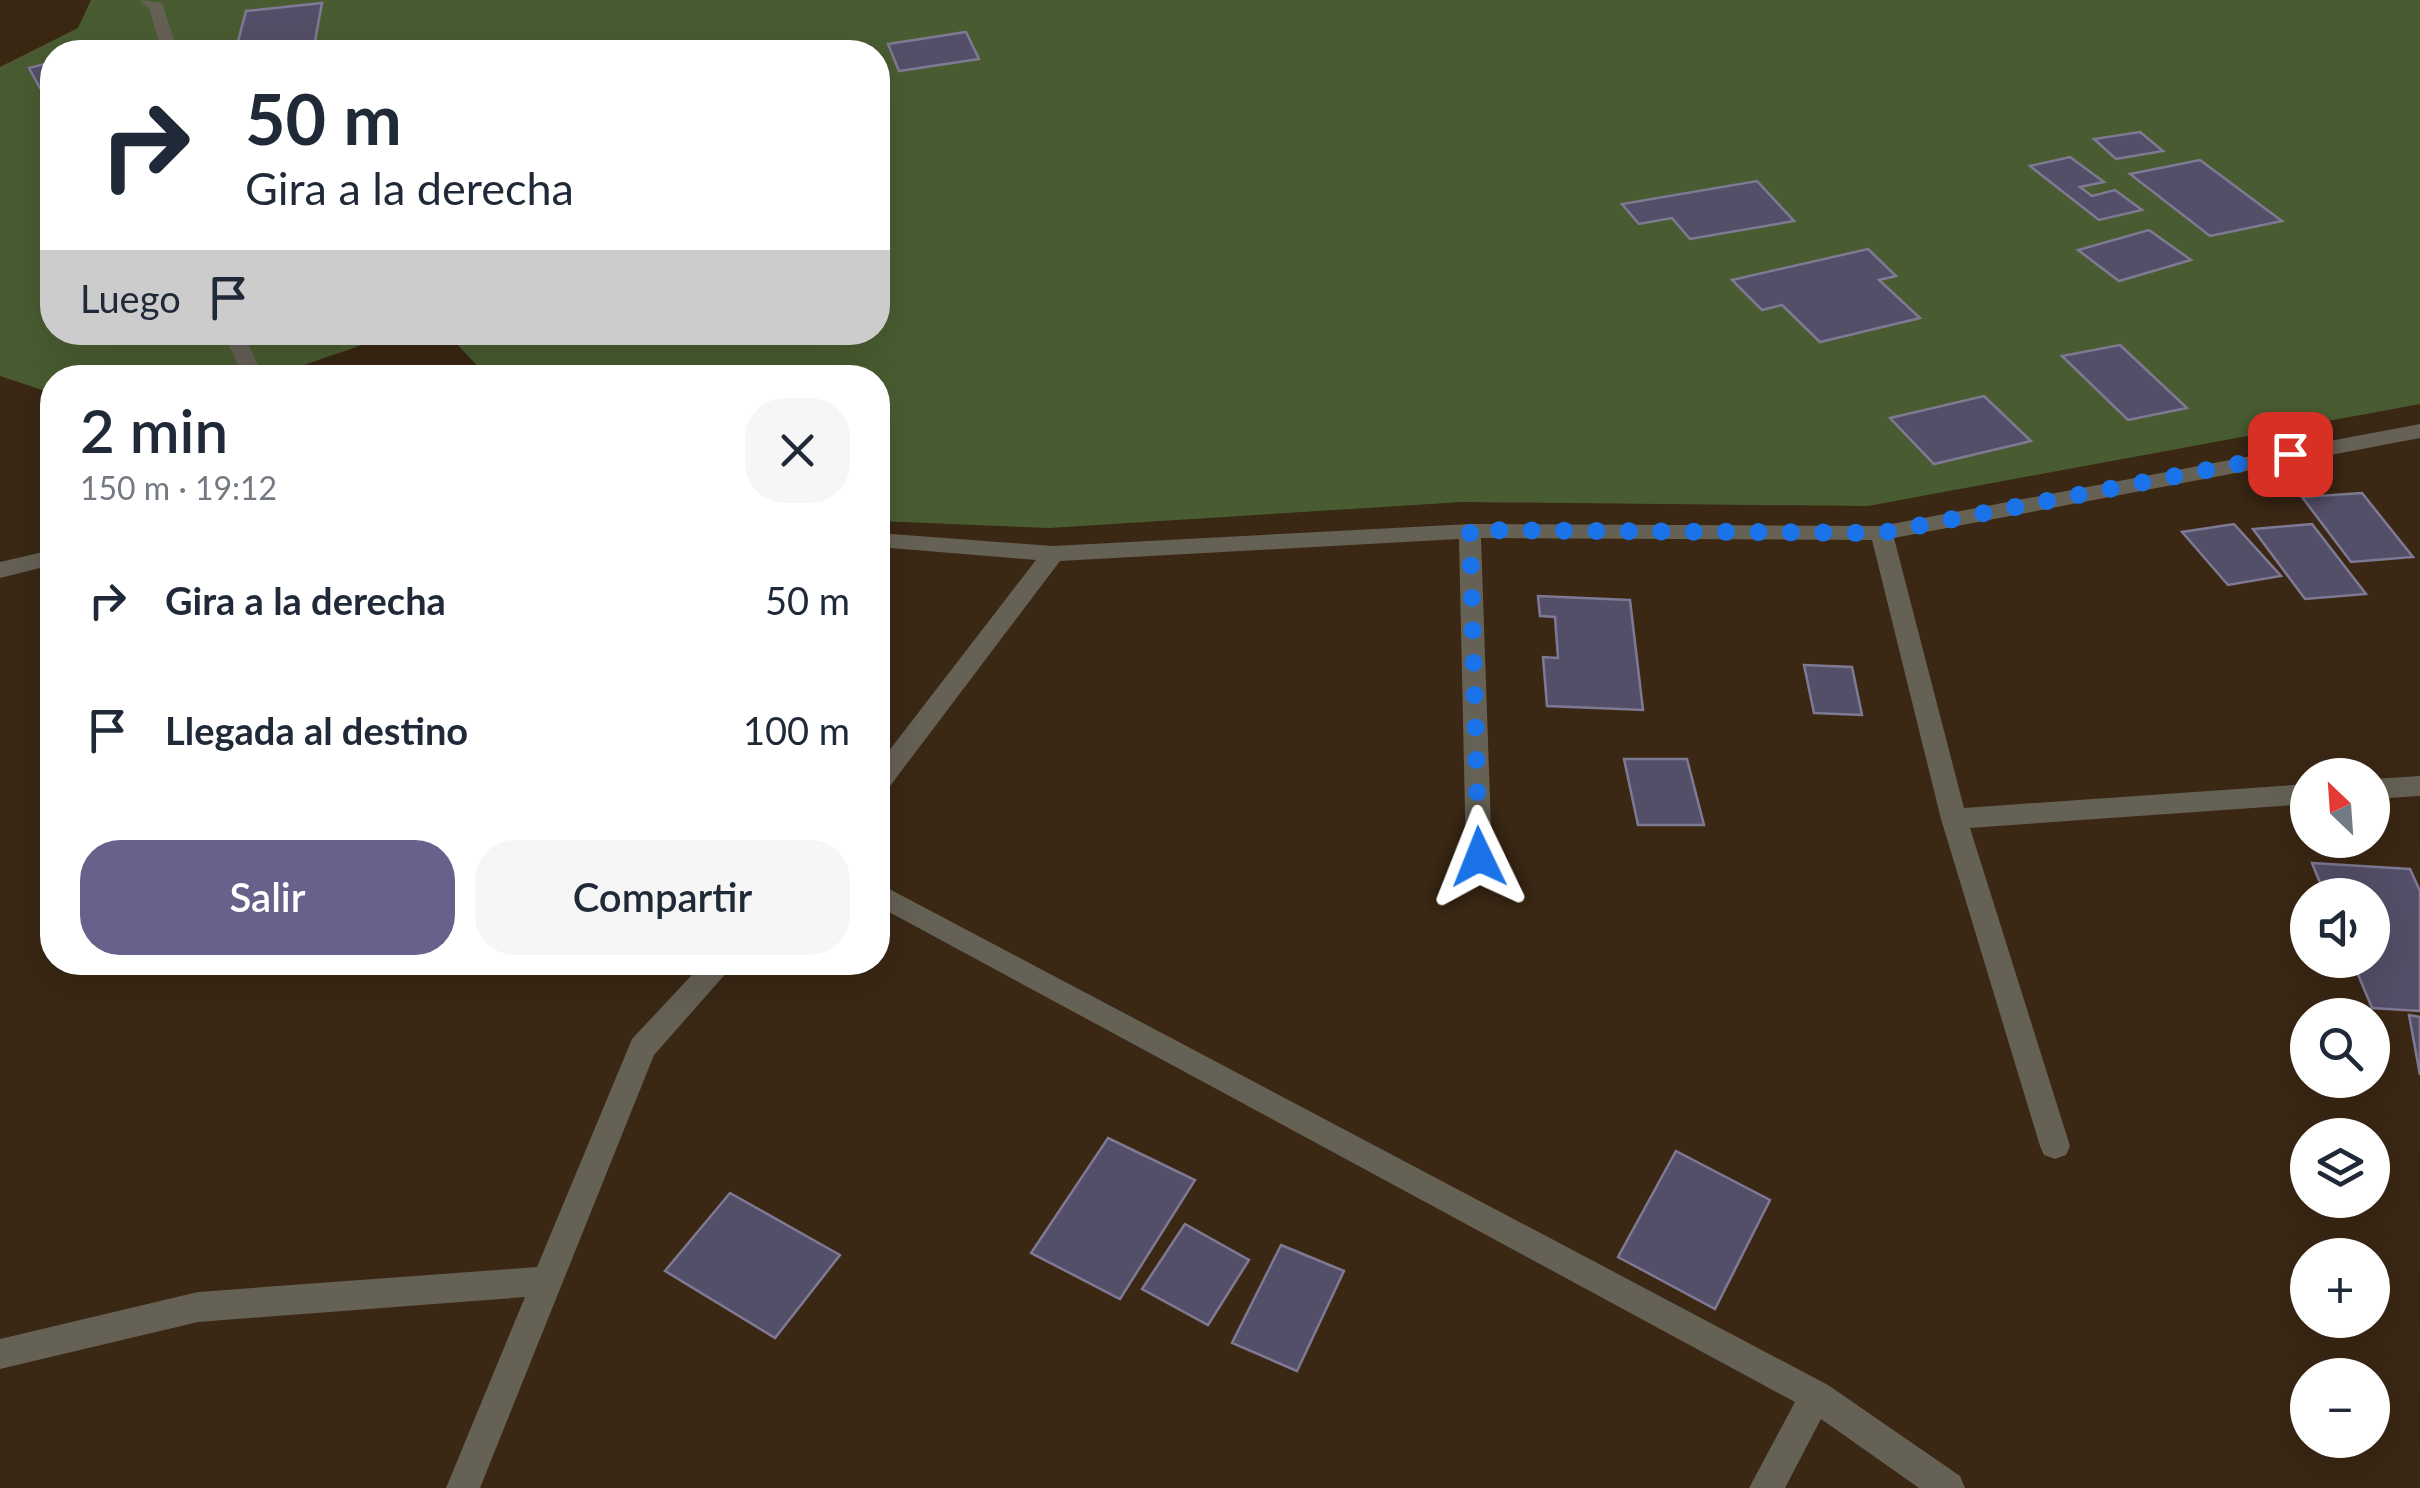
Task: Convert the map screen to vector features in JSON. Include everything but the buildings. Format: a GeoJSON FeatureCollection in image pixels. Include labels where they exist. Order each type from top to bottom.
{"type":"FeatureCollection","features":[{"type":"Feature","properties":{"kind":"street"},"geometry":{"type":"LineString","coordinates":[[147,0],[156,6],[166,40]]}},
{"type":"Feature","properties":{"kind":"street"},"geometry":{"type":"LineString","coordinates":[[890,541],[1053,554],[1470,530],[1881,533],[2420,431]]}},
{"type":"Feature","properties":{"kind":"street"},"geometry":{"type":"LineString","coordinates":[[1470,530],[1479,857]]}},
{"type":"Feature","properties":{"kind":"street"},"geometry":{"type":"LineString","coordinates":[[1881,533],[1954,819],[2055,1146]]}},
{"type":"Feature","properties":{"kind":"street"},"geometry":{"type":"LineString","coordinates":[[890,767],[1053,554]]}},
{"type":"Feature","properties":{"kind":"street"},"geometry":{"type":"LineString","coordinates":[[0,570],[40,561]]}},
{"type":"Feature","properties":{"kind":"street"},"geometry":{"type":"LineString","coordinates":[[2390,788],[2420,786]]}},
{"type":"Feature","properties":{"kind":"street"},"geometry":{"type":"LineString","coordinates":[[1954,819],[2290,795]]}},
{"type":"Feature","properties":{"kind":"street"},"geometry":{"type":"LineString","coordinates":[[890,900],[1816,1396],[1948,1488]]}},
{"type":"Feature","properties":{"kind":"street"},"geometry":{"type":"LineString","coordinates":[[463,1488],[642,1048],[710,975]]}},
{"type":"Feature","properties":{"kind":"street"},"geometry":{"type":"LineString","coordinates":[[0,1354],[198,1307],[549,1281]]}},
{"type":"Feature","properties":{"kind":"street"},"geometry":{"type":"LineString","coordinates":[[1766,1488],[1816,1396]]}},
{"type":"Feature","properties":{"kind":"green space"},"geometry":{"type":"Polygon","coordinates":[[[91,0],[2420,0],[2420,404],[1868,506],[1462,502],[1049,528],[890,521],[890,365],[477,365],[458,345],[890,345],[890,40],[54,40],[78,28],[91,0]]]}},
{"type":"Feature","properties":{"kind":"green space"},"geometry":{"type":"Polygon","coordinates":[[[40,47],[40,345],[362,345],[304,365],[40,365],[40,389],[0,376],[0,67],[40,47]]]}},
{"type":"Feature","properties":{"kind":"route"},"geometry":{"type":"LineString","coordinates":[[1479,857],[1470,530],[1881,533],[2290,454]]}}]}
